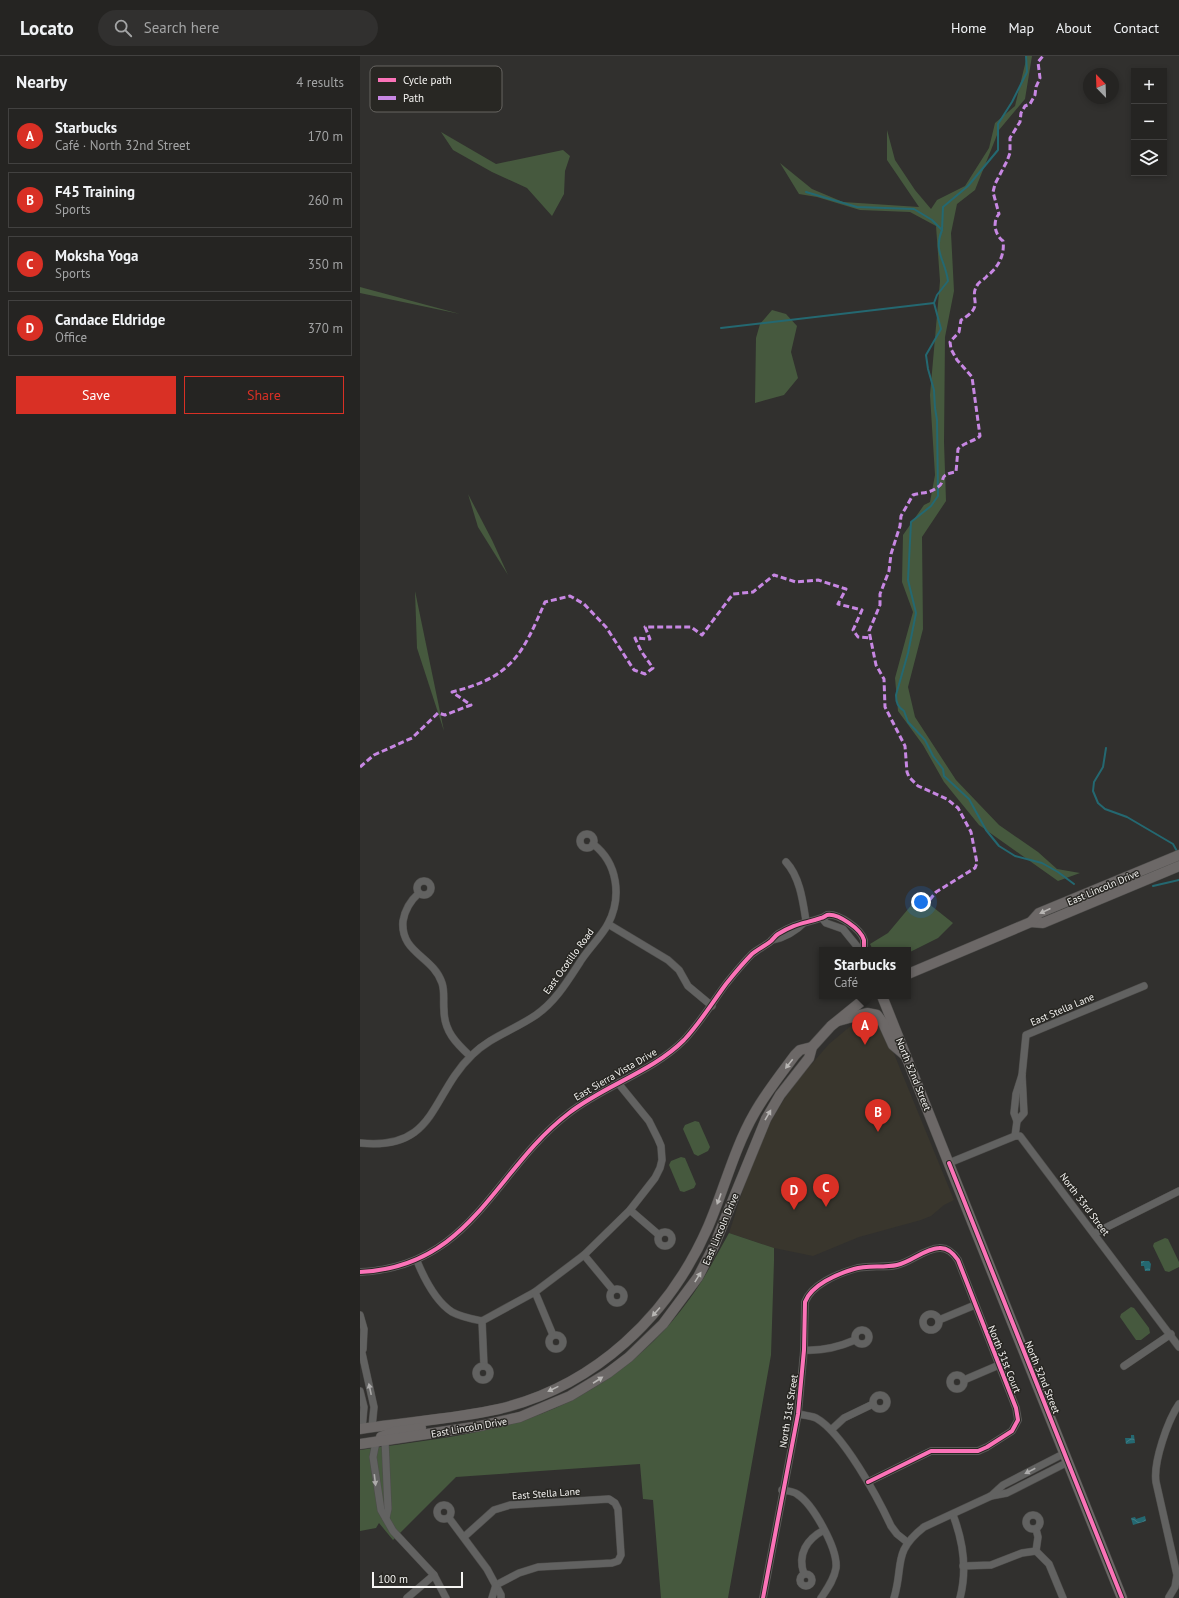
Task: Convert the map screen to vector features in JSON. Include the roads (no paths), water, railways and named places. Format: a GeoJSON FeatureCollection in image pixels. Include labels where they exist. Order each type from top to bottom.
{"type":"FeatureCollection","features":[{"type":"Feature","properties":{"kind":"main road","name":"East Lincoln Drive"},"geometry":{"type":"LineString","coordinates":[[911,973],[1030,922],[1042,923],[1173,863]]}},
{"type":"Feature","properties":{"kind":"main road","name":"East Lincoln Drive"},"geometry":{"type":"LineString","coordinates":[[442,1425],[480,1426],[520,1417],[570,1396],[608,1373],[629,1357],[663,1324],[698,1277],[714,1246],[766,1119],[780,1095],[809,1058],[812,1047],[836,1022],[864,999]]}},
{"type":"Feature","properties":{"kind":"main road","name":"North 32nd Street"},"geometry":{"type":"LineString","coordinates":[[883,999],[1122,1598]]}},
{"type":"Feature","properties":{"kind":"main road"},"geometry":{"type":"LineString","coordinates":[[836,1022],[867,1013],[877,1015],[883,1023],[893,1045],[907,1057]]}},
{"type":"Feature","properties":{"kind":"main road","name":"East Lincoln Drive"},"geometry":{"type":"LineString","coordinates":[[363,1430],[422,1428],[442,1425],[530,1399],[578,1376],[626,1342],[666,1300],[694,1256],[708,1227],[743,1136],[754,1114],[800,1050],[812,1047]]}},
{"type":"Feature","properties":{"kind":"main road"},"geometry":{"type":"LineString","coordinates":[[360,1444],[381,1441],[382,1436],[394,1432],[422,1428]]}},
{"type":"Feature","properties":{"kind":"street","name":"East Ocotillo Road"},"geometry":{"type":"LineString","coordinates":[[360,1143],[388,1144],[401,1140],[423,1126],[447,1086],[470,1056],[488,1041],[536,1015],[552,1002],[608,924],[614,908],[616,886],[613,870],[608,861],[594,844]]}},
{"type":"Feature","properties":{"kind":"street"},"geometry":{"type":"LineString","coordinates":[[786,862],[793,871],[799,887],[806,921]]}},
{"type":"Feature","properties":{"kind":"street"},"geometry":{"type":"LineString","coordinates":[[419,893],[411,900],[405,912],[403,927],[404,939],[432,966],[437,974],[442,983],[444,994],[444,1012],[450,1036],[470,1056]]}},
{"type":"Feature","properties":{"kind":"street","name":"East Sierra Vista Drive"},"geometry":{"type":"LineString","coordinates":[[360,1272],[384,1270],[417,1261],[433,1252],[463,1229],[492,1198],[532,1147],[554,1126],[589,1099],[666,1055],[684,1040],[712,1006],[727,984],[753,954],[772,940],[778,939],[799,929],[806,921],[822,918],[827,915],[841,919],[858,930],[864,940],[864,947]]}},
{"type":"Feature","properties":{"kind":"street"},"geometry":{"type":"LineString","coordinates":[[822,918],[826,923],[843,929],[858,947]]}},
{"type":"Feature","properties":{"kind":"street"},"geometry":{"type":"LineString","coordinates":[[838,927],[841,919]]}},
{"type":"Feature","properties":{"kind":"street"},"geometry":{"type":"LineString","coordinates":[[608,924],[668,960],[678,970],[688,986],[712,1006]]}},
{"type":"Feature","properties":{"kind":"street","name":"East Stella Lane"},"geometry":{"type":"LineString","coordinates":[[1015,1136],[1017,1121],[1024,1113],[1022,1075],[1026,1035],[1144,986]]}},
{"type":"Feature","properties":{"kind":"street"},"geometry":{"type":"LineString","coordinates":[[417,1261],[429,1285],[442,1304],[452,1312],[464,1317],[482,1321],[535,1292],[584,1255],[630,1210],[655,1178],[660,1168],[662,1152],[654,1130],[618,1083]]}},
{"type":"Feature","properties":{"kind":"street"},"geometry":{"type":"LineString","coordinates":[[949,1163],[1015,1136]]}},
{"type":"Feature","properties":{"kind":"street","name":"North 33rd Street"},"geometry":{"type":"LineString","coordinates":[[1015,1136],[1020,1136],[1024,1140],[1179,1346]]}},
{"type":"Feature","properties":{"kind":"street"},"geometry":{"type":"LineString","coordinates":[[1095,1233],[1179,1191]]}},
{"type":"Feature","properties":{"kind":"street"},"geometry":{"type":"LineString","coordinates":[[630,1210],[659,1235]]}},
{"type":"Feature","properties":{"kind":"street","name":"North 31st Court"},"geometry":{"type":"LineString","coordinates":[[847,1272],[854,1269],[897,1265],[940,1247],[948,1249],[955,1255],[1016,1408],[1018,1420],[1012,1431],[987,1447],[973,1451],[931,1451],[868,1482]]}},
{"type":"Feature","properties":{"kind":"street"},"geometry":{"type":"LineString","coordinates":[[584,1255],[613,1290]]}},
{"type":"Feature","properties":{"kind":"street","name":"North 31st Street"},"geometry":{"type":"LineString","coordinates":[[763,1598],[782,1490],[798,1414],[804,1350],[805,1302],[812,1290],[822,1283],[847,1272]]}},
{"type":"Feature","properties":{"kind":"street"},"geometry":{"type":"LineString","coordinates":[[535,1292],[553,1335]]}},
{"type":"Feature","properties":{"kind":"street"},"geometry":{"type":"LineString","coordinates":[[939,1320],[975,1304]]}},
{"type":"Feature","properties":{"kind":"street"},"geometry":{"type":"LineString","coordinates":[[360,1315],[364,1334],[363,1353]]}},
{"type":"Feature","properties":{"kind":"street"},"geometry":{"type":"LineString","coordinates":[[482,1321],[484,1366]]}},
{"type":"Feature","properties":{"kind":"street"},"geometry":{"type":"LineString","coordinates":[[1124,1366],[1171,1334]]}},
{"type":"Feature","properties":{"kind":"street"},"geometry":{"type":"LineString","coordinates":[[804,1350],[816,1351],[855,1340]]}},
{"type":"Feature","properties":{"kind":"street"},"geometry":{"type":"LineString","coordinates":[[360,1344],[374,1407],[363,1430]]}},
{"type":"Feature","properties":{"kind":"street"},"geometry":{"type":"LineString","coordinates":[[964,1380],[999,1365]]}},
{"type":"Feature","properties":{"kind":"street"},"geometry":{"type":"LineString","coordinates":[[360,1391],[364,1407],[363,1430]]}},
{"type":"Feature","properties":{"kind":"street"},"geometry":{"type":"LineString","coordinates":[[831,1430],[844,1418],[873,1404]]}},
{"type":"Feature","properties":{"kind":"street"},"geometry":{"type":"LineString","coordinates":[[1168,1597],[1175,1587],[1177,1575],[1156,1482],[1155,1467],[1171,1421],[1179,1404]]}},
{"type":"Feature","properties":{"kind":"street"},"geometry":{"type":"LineString","coordinates":[[798,1414],[815,1418],[831,1430],[868,1482],[891,1526],[897,1534],[907,1542]]}},
{"type":"Feature","properties":{"kind":"street"},"geometry":{"type":"LineString","coordinates":[[381,1441],[373,1457],[376,1488],[381,1510],[393,1531],[434,1575],[446,1598]]}},
{"type":"Feature","properties":{"kind":"street"},"geometry":{"type":"LineString","coordinates":[[381,1441],[388,1509],[386,1518]]}},
{"type":"Feature","properties":{"kind":"street"},"geometry":{"type":"LineString","coordinates":[[894,1598],[899,1562],[907,1542],[924,1527],[953,1515],[991,1496],[1003,1485],[1066,1457]]}},
{"type":"Feature","properties":{"kind":"street"},"geometry":{"type":"LineString","coordinates":[[782,1490],[795,1493],[804,1499],[824,1530],[834,1553],[836,1569],[830,1585],[820,1598]]}},
{"type":"Feature","properties":{"kind":"street","name":"East Stella Lane"},"geometry":{"type":"LineString","coordinates":[[464,1537],[494,1510],[510,1505],[608,1499],[615,1503],[618,1509],[620,1540],[620,1555],[618,1561],[612,1563],[538,1567],[519,1573],[496,1585]]}},
{"type":"Feature","properties":{"kind":"street"},"geometry":{"type":"LineString","coordinates":[[953,1515],[961,1540],[963,1566],[960,1598]]}},
{"type":"Feature","properties":{"kind":"street"},"geometry":{"type":"LineString","coordinates":[[449,1518],[487,1568],[501,1595],[501,1598]]}},
{"type":"Feature","properties":{"kind":"street"},"geometry":{"type":"LineString","coordinates":[[1036,1529],[1038,1537],[1036,1551]]}},
{"type":"Feature","properties":{"kind":"street"},"geometry":{"type":"LineString","coordinates":[[804,1574],[801,1559],[805,1548],[816,1534],[824,1530]]}},
{"type":"Feature","properties":{"kind":"street"},"geometry":{"type":"LineString","coordinates":[[963,1566],[991,1565],[1022,1553],[1036,1551]]}},
{"type":"Feature","properties":{"kind":"street"},"geometry":{"type":"LineString","coordinates":[[1036,1551],[1049,1564],[1063,1598]]}},
{"type":"Feature","properties":{"kind":"street"},"geometry":{"type":"LineString","coordinates":[[407,1598],[434,1575]]}},
{"type":"Feature","properties":{"kind":"street"},"geometry":{"type":"LineString","coordinates":[[492,1598],[496,1585]]}},
{"type":"Feature","properties":{"kind":"water"},"geometry":{"type":"Polygon","coordinates":[[[1141,1261],[1149,1261],[1151,1264],[1150,1271],[1145,1271],[1144,1266],[1141,1266],[1141,1261]]]}},
{"type":"Feature","properties":{"kind":"water"},"geometry":{"type":"Polygon","coordinates":[[[1131,1435],[1134,1435],[1135,1443],[1126,1444],[1125,1438],[1131,1438],[1131,1435]]]}},
{"type":"Feature","properties":{"kind":"water"},"geometry":{"type":"Polygon","coordinates":[[[1145,1516],[1146,1521],[1133,1525],[1131,1518],[1135,1517],[1136,1519],[1145,1516]]]}},
{"type":"Feature","properties":{"kind":"waterway"},"geometry":{"type":"LineString","coordinates":[[942,230],[943,207],[968,186],[998,150],[998,124],[1012,102],[1027,72],[1026,56]]}},
{"type":"Feature","properties":{"kind":"waterway"},"geometry":{"type":"LineString","coordinates":[[806,192],[857,207],[914,209],[932,220],[942,230],[939,250],[947,273],[948,281],[937,295],[934,303],[941,329],[926,355],[934,390],[937,420],[938,496],[931,506],[911,522],[908,580],[916,613],[896,700],[904,711],[908,722],[925,740],[933,756],[943,769],[944,776],[969,799],[986,830],[999,846],[1015,856],[1042,863],[1058,872],[1074,884]]}},
{"type":"Feature","properties":{"kind":"waterway"},"geometry":{"type":"LineString","coordinates":[[721,328],[934,303]]}},
{"type":"Feature","properties":{"kind":"waterway"},"geometry":{"type":"LineString","coordinates":[[1106,748],[1103,767],[1094,782],[1093,791],[1098,803],[1105,809],[1127,817],[1173,844],[1178,853]]}},
{"type":"Feature","properties":{"kind":"waterway"},"geometry":{"type":"LineString","coordinates":[[1153,886],[1179,880]]}},
{"type":"Feature","properties":{"kind":"place","name":"Starbucks"},"geometry":{"type":"Point","coordinates":[865,1045]}},
{"type":"Feature","properties":{"kind":"place","name":"F45 Training"},"geometry":{"type":"Point","coordinates":[878,1132]}},
{"type":"Feature","properties":{"kind":"place","name":"Moksha Yoga"},"geometry":{"type":"Point","coordinates":[826,1207]}},
{"type":"Feature","properties":{"kind":"place","name":"Candace Eldridge"},"geometry":{"type":"Point","coordinates":[794,1210]}}]}
